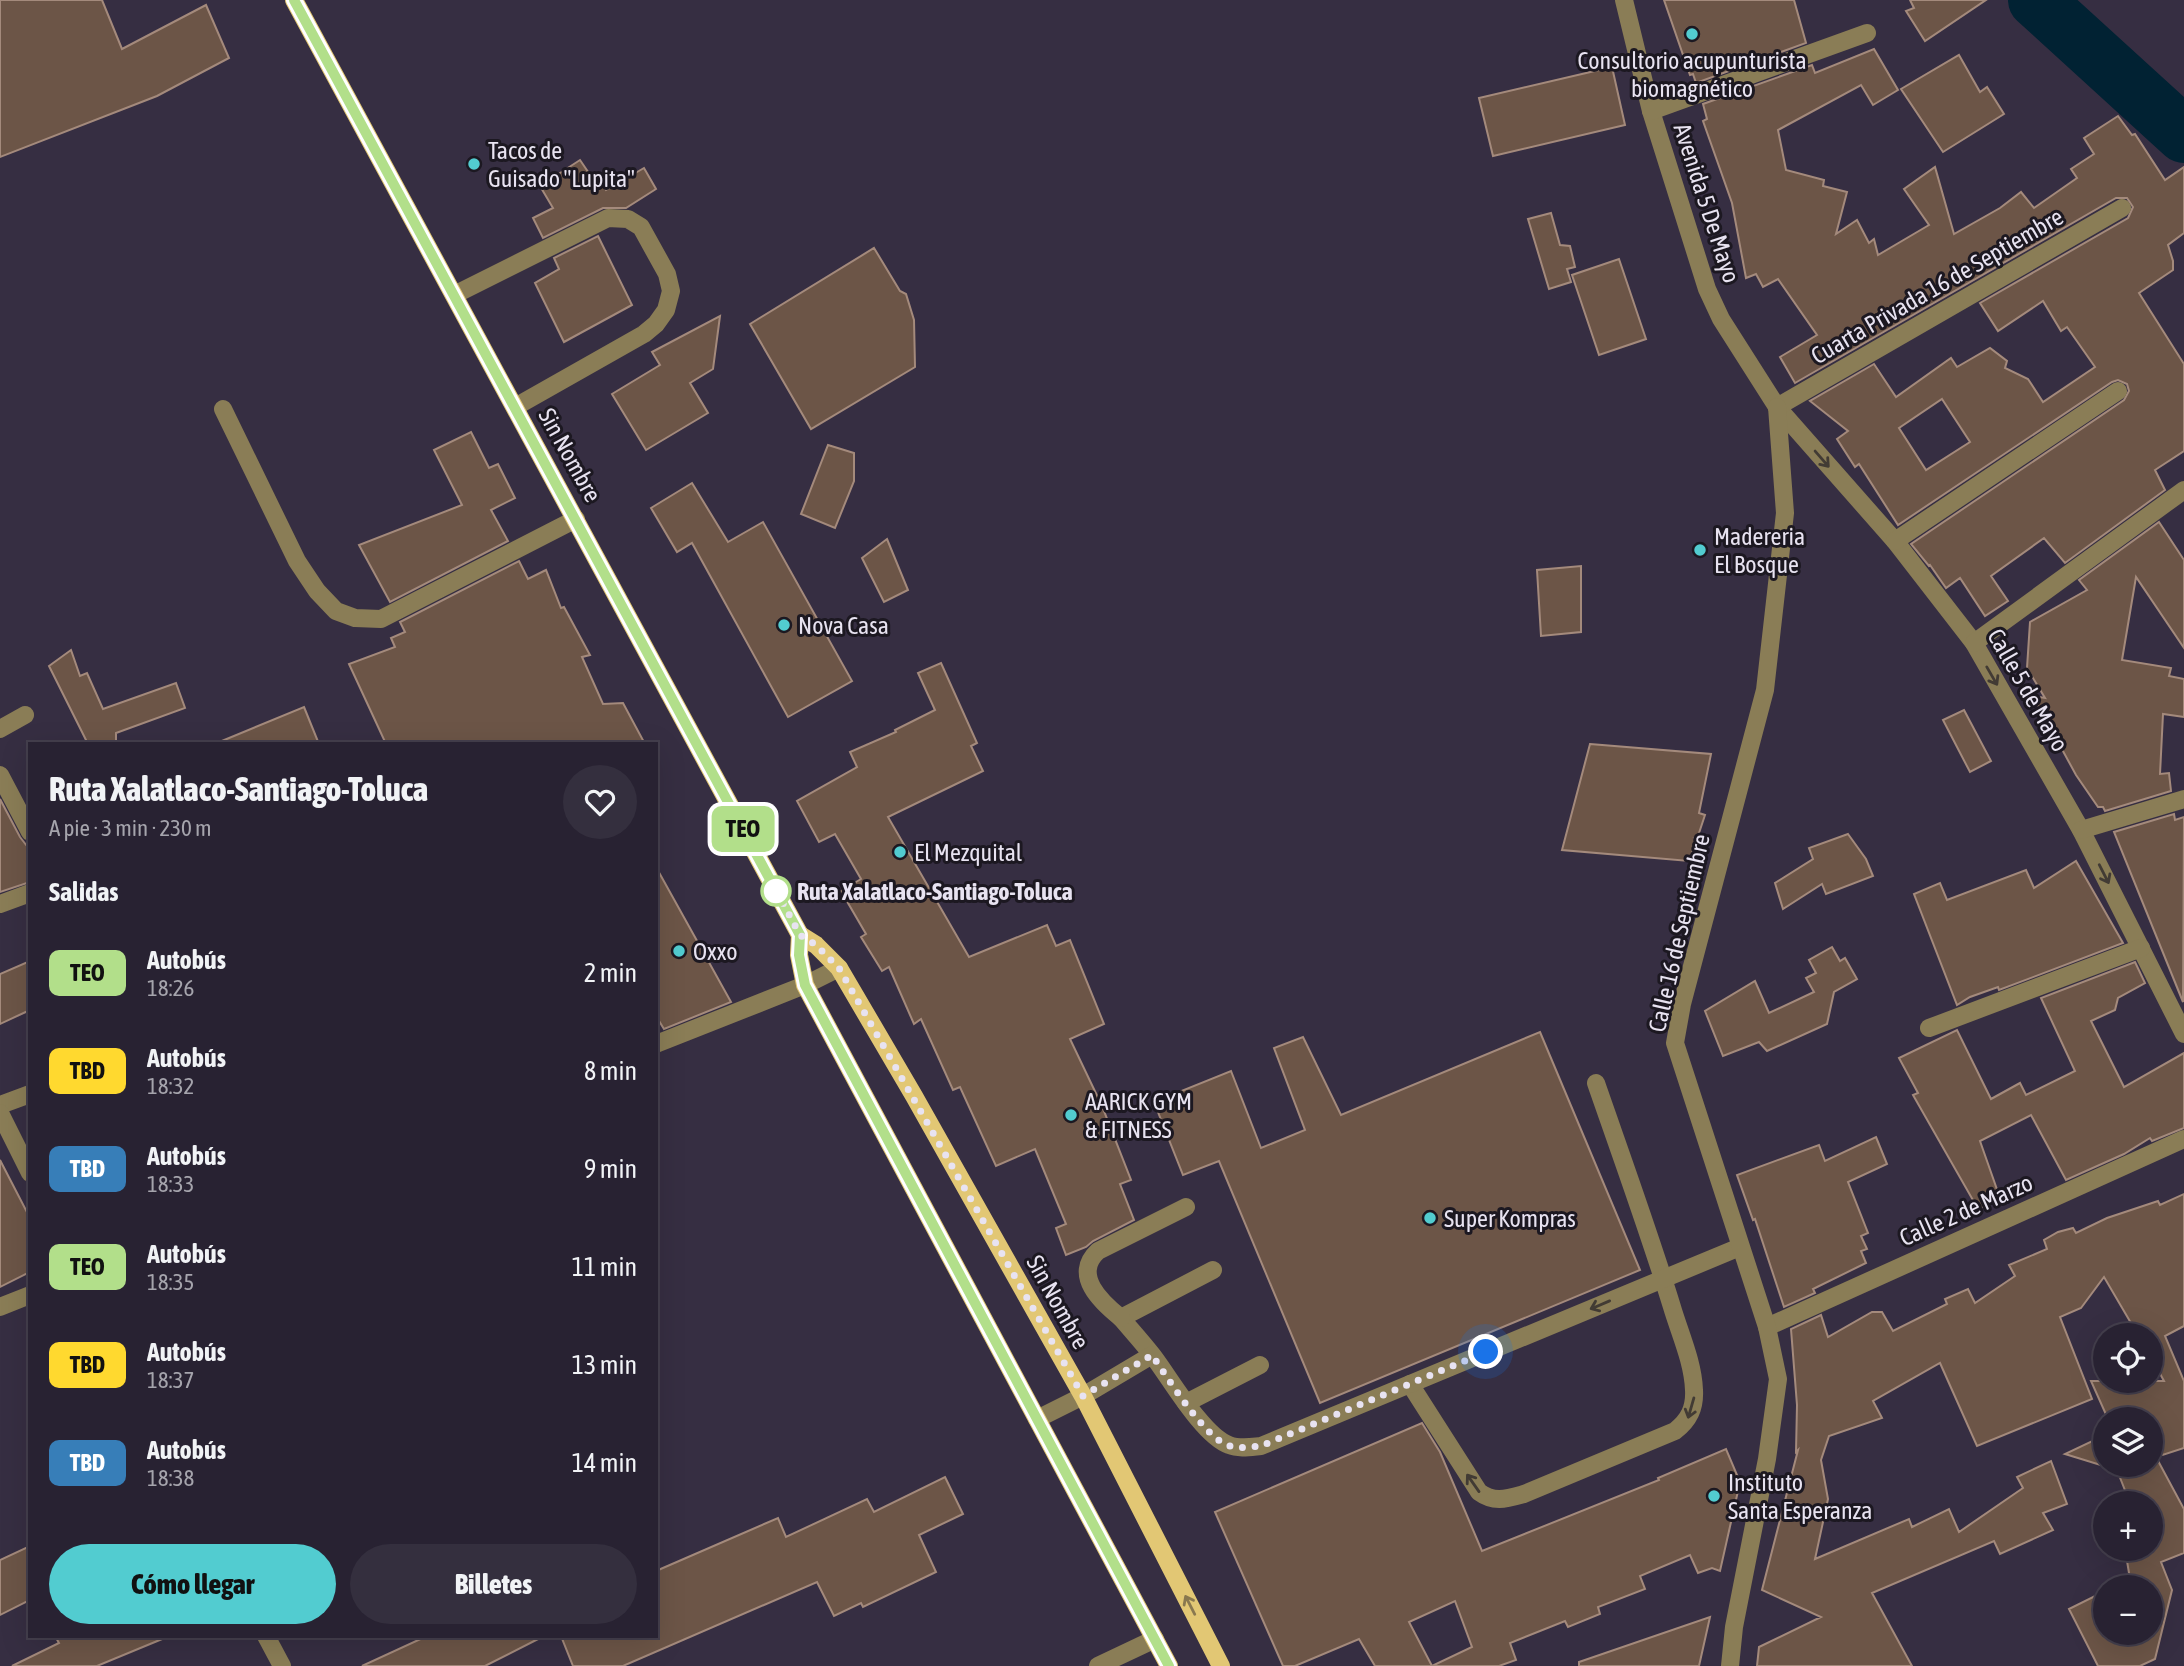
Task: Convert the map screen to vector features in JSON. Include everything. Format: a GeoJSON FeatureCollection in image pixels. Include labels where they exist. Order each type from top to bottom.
{"type":"FeatureCollection","features":[{"type":"Feature","properties":{"kind":"main road","name":"Sin Nombre"},"geometry":{"type":"LineString","coordinates":[[294,0],[800,935],[816,945],[839,968],[1083,1396],[1221,1666]]}},
{"type":"Feature","properties":{"kind":"main road"},"geometry":{"type":"LineString","coordinates":[[800,935],[799,955],[805,985],[1169,1666]]}},
{"type":"Feature","properties":{"kind":"street","name":"Avenida 5 De Mayo"},"geometry":{"type":"LineString","coordinates":[[1624,0],[1651,111],[1707,289],[1721,319],[1777,407]]}},
{"type":"Feature","properties":{"kind":"street"},"geometry":{"type":"LineString","coordinates":[[1651,111],[1867,33]]}},
{"type":"Feature","properties":{"kind":"street","name":"Cuarta Privada 16 de Septiembre"},"geometry":{"type":"LineString","coordinates":[[1777,407],[2122,208]]}},
{"type":"Feature","properties":{"kind":"street"},"geometry":{"type":"LineString","coordinates":[[454,296],[608,218],[628,219],[641,227],[648,238],[667,274],[671,291],[666,310],[656,324],[627,345],[515,407]]}},
{"type":"Feature","properties":{"kind":"street"},"geometry":{"type":"LineString","coordinates":[[1895,541],[2118,391]]}},
{"type":"Feature","properties":{"kind":"street","name":"Calle 5 de Mayo"},"geometry":{"type":"LineString","coordinates":[[1777,407],[1895,541],[1974,643],[2081,830],[2184,1034]]}},
{"type":"Feature","properties":{"kind":"street","name":"Calle 16 de Septiembre"},"geometry":{"type":"LineString","coordinates":[[1730,1666],[1734,1626],[1767,1459],[1778,1379],[1767,1326],[1675,1043],[1682,1004],[1765,691],[1785,513],[1777,407]]}},
{"type":"Feature","properties":{"kind":"street"},"geometry":{"type":"LineString","coordinates":[[223,409],[296,561],[317,591],[336,611],[355,618],[381,619],[576,519]]}},
{"type":"Feature","properties":{"kind":"street"},"geometry":{"type":"LineString","coordinates":[[1974,643],[2184,490]]}},
{"type":"Feature","properties":{"kind":"street"},"geometry":{"type":"LineString","coordinates":[[0,729],[24,715]]}},
{"type":"Feature","properties":{"kind":"street"},"geometry":{"type":"LineString","coordinates":[[0,775],[28,828]]}},
{"type":"Feature","properties":{"kind":"street"},"geometry":{"type":"LineString","coordinates":[[2081,830],[2184,799]]}},
{"type":"Feature","properties":{"kind":"street"},"geometry":{"type":"LineString","coordinates":[[0,904],[28,894]]}},
{"type":"Feature","properties":{"kind":"street"},"geometry":{"type":"LineString","coordinates":[[1928,1028],[2141,948]]}},
{"type":"Feature","properties":{"kind":"street"},"geometry":{"type":"LineString","coordinates":[[658,1043],[805,985],[839,968]]}},
{"type":"Feature","properties":{"kind":"street"},"geometry":{"type":"LineString","coordinates":[[1410,1384],[1479,1492],[1488,1499],[1502,1500],[1524,1494],[1675,1431],[1686,1422],[1695,1392],[1692,1374],[1597,1083]]}},
{"type":"Feature","properties":{"kind":"street"},"geometry":{"type":"LineString","coordinates":[[0,1105],[28,1095]]}},
{"type":"Feature","properties":{"kind":"street"},"geometry":{"type":"LineString","coordinates":[[0,1114],[28,1169]]}},
{"type":"Feature","properties":{"kind":"street","name":"Calle 2 de Marzo"},"geometry":{"type":"LineString","coordinates":[[1767,1326],[2184,1139]]}},
{"type":"Feature","properties":{"kind":"street"},"geometry":{"type":"LineString","coordinates":[[1186,1207],[1098,1251],[1091,1257],[1087,1268],[1089,1283],[1103,1303],[1121,1318],[1152,1355],[1213,1435],[1227,1445],[1243,1448],[1261,1446],[1740,1247]]}},
{"type":"Feature","properties":{"kind":"street"},"geometry":{"type":"LineString","coordinates":[[1121,1318],[1213,1270]]}},
{"type":"Feature","properties":{"kind":"street"},"geometry":{"type":"LineString","coordinates":[[0,1307],[28,1296]]}},
{"type":"Feature","properties":{"kind":"street"},"geometry":{"type":"LineString","coordinates":[[1037,1419],[1083,1396],[1152,1355]]}},
{"type":"Feature","properties":{"kind":"street"},"geometry":{"type":"LineString","coordinates":[[1186,1403],[1260,1365]]}},
{"type":"Feature","properties":{"kind":"street"},"geometry":{"type":"LineString","coordinates":[[267,1638],[282,1666]]}},
{"type":"Feature","properties":{"kind":"street"},"geometry":{"type":"LineString","coordinates":[[1098,1666],[1154,1639]]}},
{"type":"Feature","properties":{"kind":"building"},"geometry":{"type":"Polygon","coordinates":[[[0,0],[102,0],[122,49],[206,5],[229,58],[157,96],[0,157],[0,0]]]}},
{"type":"Feature","properties":{"kind":"building"},"geometry":{"type":"Polygon","coordinates":[[[1664,0],[1794,0],[1806,43],[1696,83],[1693,74],[1690,75],[1664,0]]]}},
{"type":"Feature","properties":{"kind":"building"},"geometry":{"type":"Polygon","coordinates":[[[1910,0],[1986,0],[1925,41],[1906,11],[1914,8],[1910,0]]]}},
{"type":"Feature","properties":{"kind":"building"},"geometry":{"type":"Polygon","coordinates":[[[1874,49],[1898,90],[1873,105],[1861,85],[1778,130],[1786,170],[1824,180],[1823,186],[1847,192],[1836,234],[1857,220],[1869,243],[1874,239],[1878,255],[1929,225],[1904,189],[1935,167],[1954,234],[2000,208],[2021,192],[2034,208],[2077,178],[2071,169],[2094,154],[2084,138],[2118,116],[2132,135],[2135,134],[2165,180],[2184,167],[2184,233],[2168,245],[2173,270],[2139,293],[2184,364],[2184,451],[2155,470],[2165,490],[2065,563],[2044,538],[1991,576],[2008,601],[1985,616],[1960,578],[1946,588],[1911,544],[2124,400],[2129,391],[2127,384],[2118,380],[2112,382],[1898,525],[1859,464],[1855,467],[1837,439],[1848,431],[1810,401],[1874,364],[1896,397],[1951,358],[1957,367],[1990,348],[2007,361],[2005,368],[2028,379],[2043,402],[2095,367],[2067,327],[2061,331],[2043,301],[1998,331],[1980,303],[2128,218],[2133,207],[2127,198],[2116,198],[1795,383],[1780,357],[1817,335],[1778,279],[1763,287],[1756,274],[1746,278],[1732,203],[1703,121],[1707,119],[1703,104],[1812,65],[1815,73],[1874,49]],[[1942,399],[1899,428],[1926,470],[1970,442],[1942,399]]]}},
{"type":"Feature","properties":{"kind":"building"},"geometry":{"type":"Polygon","coordinates":[[[1959,55],[1980,92],[1987,87],[2004,114],[1943,152],[1901,89],[1959,55]]]}},
{"type":"Feature","properties":{"kind":"building"},"geometry":{"type":"Polygon","coordinates":[[[1612,67],[1625,125],[1493,156],[1479,98],[1612,67]]]}},
{"type":"Feature","properties":{"kind":"building"},"geometry":{"type":"Polygon","coordinates":[[[580,160],[597,185],[602,183],[606,190],[644,168],[656,189],[626,208],[603,208],[543,238],[533,218],[553,208],[540,186],[580,160]]]}},
{"type":"Feature","properties":{"kind":"building"},"geometry":{"type":"Polygon","coordinates":[[[1551,213],[1560,245],[1570,246],[1575,267],[1567,269],[1571,282],[1549,289],[1528,219],[1551,213]]]}},
{"type":"Feature","properties":{"kind":"building"},"geometry":{"type":"Polygon","coordinates":[[[598,236],[632,305],[564,342],[535,283],[559,269],[554,258],[598,236]]]}},
{"type":"Feature","properties":{"kind":"building"},"geometry":{"type":"Polygon","coordinates":[[[874,248],[900,291],[906,294],[914,320],[915,367],[811,429],[750,324],[874,248]]]}},
{"type":"Feature","properties":{"kind":"building"},"geometry":{"type":"Polygon","coordinates":[[[1619,259],[1646,339],[1599,355],[1572,275],[1619,259]]]}},
{"type":"Feature","properties":{"kind":"building"},"geometry":{"type":"Polygon","coordinates":[[[720,316],[713,369],[690,383],[708,413],[646,450],[612,394],[660,365],[652,352],[720,316]]]}},
{"type":"Feature","properties":{"kind":"building"},"geometry":{"type":"Polygon","coordinates":[[[471,432],[489,468],[498,464],[515,498],[491,510],[508,541],[390,602],[359,545],[462,505],[434,450],[471,432]]]}},
{"type":"Feature","properties":{"kind":"building"},"geometry":{"type":"Polygon","coordinates":[[[828,445],[854,453],[854,481],[835,528],[801,514],[828,445]]]}},
{"type":"Feature","properties":{"kind":"building"},"geometry":{"type":"Polygon","coordinates":[[[692,483],[728,542],[763,522],[852,681],[788,717],[692,543],[677,552],[651,508],[692,483]]]}},
{"type":"Feature","properties":{"kind":"building"},"geometry":{"type":"Polygon","coordinates":[[[2159,522],[2184,560],[2184,648],[2136,577],[2122,660],[2171,668],[2169,676],[2184,679],[2184,717],[2163,714],[2160,774],[2169,773],[2171,791],[2105,811],[2103,807],[2098,807],[2076,775],[2033,696],[2045,698],[2027,668],[2030,622],[2087,590],[2079,580],[2159,522]]]}},
{"type":"Feature","properties":{"kind":"building"},"geometry":{"type":"Polygon","coordinates":[[[887,539],[908,590],[884,602],[862,558],[887,539]]]}},
{"type":"Feature","properties":{"kind":"building"},"geometry":{"type":"Polygon","coordinates":[[[519,561],[528,579],[546,570],[561,608],[564,607],[590,655],[582,657],[603,704],[623,703],[644,742],[385,742],[349,664],[395,647],[391,638],[405,632],[400,622],[519,561]]]}},
{"type":"Feature","properties":{"kind":"building"},"geometry":{"type":"Polygon","coordinates":[[[1581,566],[1581,632],[1541,636],[1537,570],[1581,566]]]}},
{"type":"Feature","properties":{"kind":"building"},"geometry":{"type":"Polygon","coordinates":[[[71,650],[80,676],[87,673],[103,709],[176,683],[185,708],[116,733],[116,742],[87,742],[49,666],[71,650]]]}},
{"type":"Feature","properties":{"kind":"building"},"geometry":{"type":"Polygon","coordinates":[[[941,663],[977,743],[971,746],[983,771],[888,817],[969,957],[1047,925],[1056,946],[1070,940],[1104,1024],[1070,1039],[1102,1106],[1131,1180],[1120,1184],[1134,1220],[1066,1255],[1056,1228],[1066,1224],[1035,1149],[996,1166],[960,1087],[953,1090],[921,1019],[914,1024],[889,967],[882,971],[861,937],[866,934],[841,891],[861,879],[835,834],[819,842],[797,801],[857,767],[850,752],[896,732],[895,730],[935,710],[918,673],[941,663]]]}},
{"type":"Feature","properties":{"kind":"building"},"geometry":{"type":"Polygon","coordinates":[[[304,707],[318,742],[219,742],[304,707]]]}},
{"type":"Feature","properties":{"kind":"building"},"geometry":{"type":"Polygon","coordinates":[[[1964,710],[1991,761],[1970,772],[1943,720],[1964,710]]]}},
{"type":"Feature","properties":{"kind":"building"},"geometry":{"type":"Polygon","coordinates":[[[1590,744],[1711,754],[1699,813],[1705,815],[1698,836],[1694,838],[1696,842],[1689,861],[1562,850],[1590,744]]]}},
{"type":"Feature","properties":{"kind":"building"},"geometry":{"type":"Polygon","coordinates":[[[0,799],[28,847],[28,883],[0,892],[0,799]]]}},
{"type":"Feature","properties":{"kind":"building"},"geometry":{"type":"Polygon","coordinates":[[[2174,814],[2175,820],[2184,817],[2183,1002],[2114,832],[2174,814]]]}},
{"type":"Feature","properties":{"kind":"building"},"geometry":{"type":"Polygon","coordinates":[[[1848,834],[1866,859],[1873,876],[1826,894],[1822,884],[1783,909],[1775,883],[1813,859],[1809,848],[1848,834]]]}},
{"type":"Feature","properties":{"kind":"building"},"geometry":{"type":"Polygon","coordinates":[[[2076,861],[2123,943],[1999,990],[1998,987],[1970,997],[1957,1005],[1914,894],[1940,883],[1947,900],[2026,870],[2034,888],[2076,861]]]}},
{"type":"Feature","properties":{"kind":"building","name":"Oxxo"},"geometry":{"type":"Polygon","coordinates":[[[658,871],[731,1002],[664,1029],[658,1019],[658,871]]]}},
{"type":"Feature","properties":{"kind":"building"},"geometry":{"type":"Polygon","coordinates":[[[1832,947],[1840,961],[1845,958],[1857,979],[1834,992],[1827,1024],[1767,1051],[1759,1042],[1723,1056],[1705,1011],[1755,981],[1769,1013],[1814,992],[1806,978],[1816,973],[1809,960],[1832,947]]]}},
{"type":"Feature","properties":{"kind":"building"},"geometry":{"type":"Polygon","coordinates":[[[28,962],[28,1011],[0,1024],[0,974],[28,962]]]}},
{"type":"Feature","properties":{"kind":"building"},"geometry":{"type":"Polygon","coordinates":[[[2135,962],[2145,983],[2118,998],[2115,1010],[2091,1021],[2124,1087],[2184,1053],[2184,1128],[2152,1141],[2150,1138],[2124,1154],[2066,1180],[2031,1115],[1980,1141],[2000,1198],[1978,1209],[1913,1095],[1918,1093],[1899,1058],[1957,1030],[1991,1099],[2020,1083],[2026,1095],[2075,1071],[2041,998],[2135,962]]]}},
{"type":"Feature","properties":{"kind":"building","name":"Super Kompras"},"geometry":{"type":"Polygon","coordinates":[[[1540,1032],[1640,1270],[1320,1403],[1219,1161],[1183,1175],[1154,1102],[1231,1071],[1261,1148],[1305,1130],[1274,1048],[1303,1037],[1341,1115],[1540,1032]]]}},
{"type":"Feature","properties":{"kind":"building"},"geometry":{"type":"Polygon","coordinates":[[[1876,1137],[1887,1164],[1848,1182],[1868,1233],[1861,1236],[1867,1249],[1861,1251],[1866,1263],[1813,1289],[1815,1293],[1784,1307],[1755,1219],[1753,1220],[1737,1175],[1819,1145],[1825,1161],[1876,1137]]]}},
{"type":"Feature","properties":{"kind":"building"},"geometry":{"type":"Polygon","coordinates":[[[0,1160],[28,1214],[28,1273],[0,1287],[0,1160]]]}},
{"type":"Feature","properties":{"kind":"building"},"geometry":{"type":"Polygon","coordinates":[[[2184,1194],[2184,1326],[2165,1336],[2184,1381],[2184,1448],[2163,1455],[2163,1407],[2103,1407],[2096,1393],[2163,1393],[2164,1381],[2163,1323],[2131,1323],[2104,1277],[2081,1308],[2060,1317],[2092,1399],[1977,1446],[1940,1363],[1873,1401],[1882,1418],[1829,1436],[1821,1460],[1828,1499],[1815,1559],[1909,1519],[1912,1527],[1949,1509],[1959,1532],[2023,1488],[2017,1477],[2051,1461],[2067,1504],[2043,1513],[2053,1530],[2000,1554],[1994,1541],[1872,1593],[1912,1666],[1757,1666],[1759,1647],[1821,1617],[1762,1590],[1798,1450],[1796,1452],[1797,1405],[1791,1329],[1821,1315],[1828,1337],[1872,1312],[1882,1312],[1893,1331],[1947,1304],[1945,1299],[1968,1289],[1975,1303],[2015,1276],[2009,1265],[2047,1249],[2044,1240],[2058,1232],[2073,1228],[2076,1233],[2107,1218],[2158,1201],[2160,1205],[2184,1194]]]}},
{"type":"Feature","properties":{"kind":"building"},"geometry":{"type":"Polygon","coordinates":[[[1422,1423],[1440,1452],[1482,1551],[1659,1480],[1658,1478],[1726,1449],[1740,1482],[1720,1571],[1712,1568],[1698,1573],[1690,1555],[1640,1576],[1645,1589],[1598,1607],[1600,1614],[1568,1627],[1565,1621],[1510,1643],[1516,1660],[1499,1666],[1432,1666],[1375,1666],[1359,1639],[1295,1666],[1283,1666],[1215,1512],[1422,1423]],[[1455,1601],[1409,1622],[1432,1666],[1472,1647],[1455,1601]]]}},
{"type":"Feature","properties":{"kind":"building"},"geometry":{"type":"Polygon","coordinates":[[[2093,1441],[2093,1463],[2065,1454],[2093,1441]]]}},
{"type":"Feature","properties":{"kind":"building"},"geometry":{"type":"Polygon","coordinates":[[[2163,1470],[2184,1509],[2184,1553],[2161,1562],[2172,1590],[2163,1627],[2163,1575],[2129,1575],[2127,1561],[2163,1561],[2163,1491],[2125,1491],[2120,1477],[2163,1477],[2163,1470]]]}},
{"type":"Feature","properties":{"kind":"building"},"geometry":{"type":"Polygon","coordinates":[[[945,1477],[963,1514],[919,1535],[936,1572],[863,1607],[861,1603],[834,1616],[817,1582],[623,1666],[573,1666],[562,1638],[658,1638],[658,1570],[778,1518],[786,1537],[867,1499],[874,1512],[945,1477]]]}},
{"type":"Feature","properties":{"kind":"building"},"geometry":{"type":"Polygon","coordinates":[[[28,1547],[28,1601],[0,1615],[0,1560],[28,1547]]]}},
{"type":"Feature","properties":{"kind":"building"},"geometry":{"type":"Polygon","coordinates":[[[2093,1597],[2093,1645],[2158,1645],[2155,1659],[2140,1666],[2098,1666],[2069,1609],[2093,1597]]]}},
{"type":"Feature","properties":{"kind":"building"},"geometry":{"type":"Polygon","coordinates":[[[1710,1617],[1699,1666],[1579,1666],[1579,1662],[1710,1617]]]}},
{"type":"Feature","properties":{"kind":"building"},"geometry":{"type":"Polygon","coordinates":[[[56,1638],[165,1638],[97,1666],[12,1666],[59,1643],[56,1638]]]}},
{"type":"Feature","properties":{"kind":"building"},"geometry":{"type":"Polygon","coordinates":[[[423,1638],[540,1638],[485,1666],[362,1666],[423,1638]]]}},
{"type":"Feature","properties":{"kind":"waterway"},"geometry":{"type":"LineString","coordinates":[[2036,0],[2184,135]]}},
{"type":"Feature","properties":{"kind":"bus line","name":"TEO"},"geometry":{"type":"LineString","coordinates":[[294,0],[800,935],[799,955],[805,985],[1169,1666]]}},
{"type":"Feature","properties":{"kind":"place","name":"Consultorio acupunturista biomagnético"},"geometry":{"type":"Point","coordinates":[1692,34]}},
{"type":"Feature","properties":{"kind":"place","name":"Tacos de Guisado \"Lupita\""},"geometry":{"type":"Point","coordinates":[474,164]}},
{"type":"Feature","properties":{"kind":"place","name":"Madereria El Bosque"},"geometry":{"type":"Point","coordinates":[1700,550]}},
{"type":"Feature","properties":{"kind":"place","name":"Nova Casa"},"geometry":{"type":"Point","coordinates":[784,625]}},
{"type":"Feature","properties":{"kind":"place","name":"El Mezquital"},"geometry":{"type":"Point","coordinates":[900,852]}},
{"type":"Feature","properties":{"kind":"place","name":"Ruta Xalatlaco-Santiago-Toluca"},"geometry":{"type":"Point","coordinates":[776,891]}},
{"type":"Feature","properties":{"kind":"place","name":"Oxxo"},"geometry":{"type":"Point","coordinates":[679,951]}},
{"type":"Feature","properties":{"kind":"place","name":"AARICK GYM & FITNESS"},"geometry":{"type":"Point","coordinates":[1071,1115]}},
{"type":"Feature","properties":{"kind":"place","name":"Super Kompras"},"geometry":{"type":"Point","coordinates":[1430,1218]}},
{"type":"Feature","properties":{"kind":"place","name":"Instituto Santa Esperanza"},"geometry":{"type":"Point","coordinates":[1714,1496]}},
{"type":"Feature","properties":{"kind":"route"},"geometry":{"type":"LineString","coordinates":[[776,891],[774,886],[800,935],[816,945],[839,968],[1083,1396],[1152,1355],[1213,1435],[1227,1445],[1243,1448],[1261,1446],[1486,1352]]}}]}
